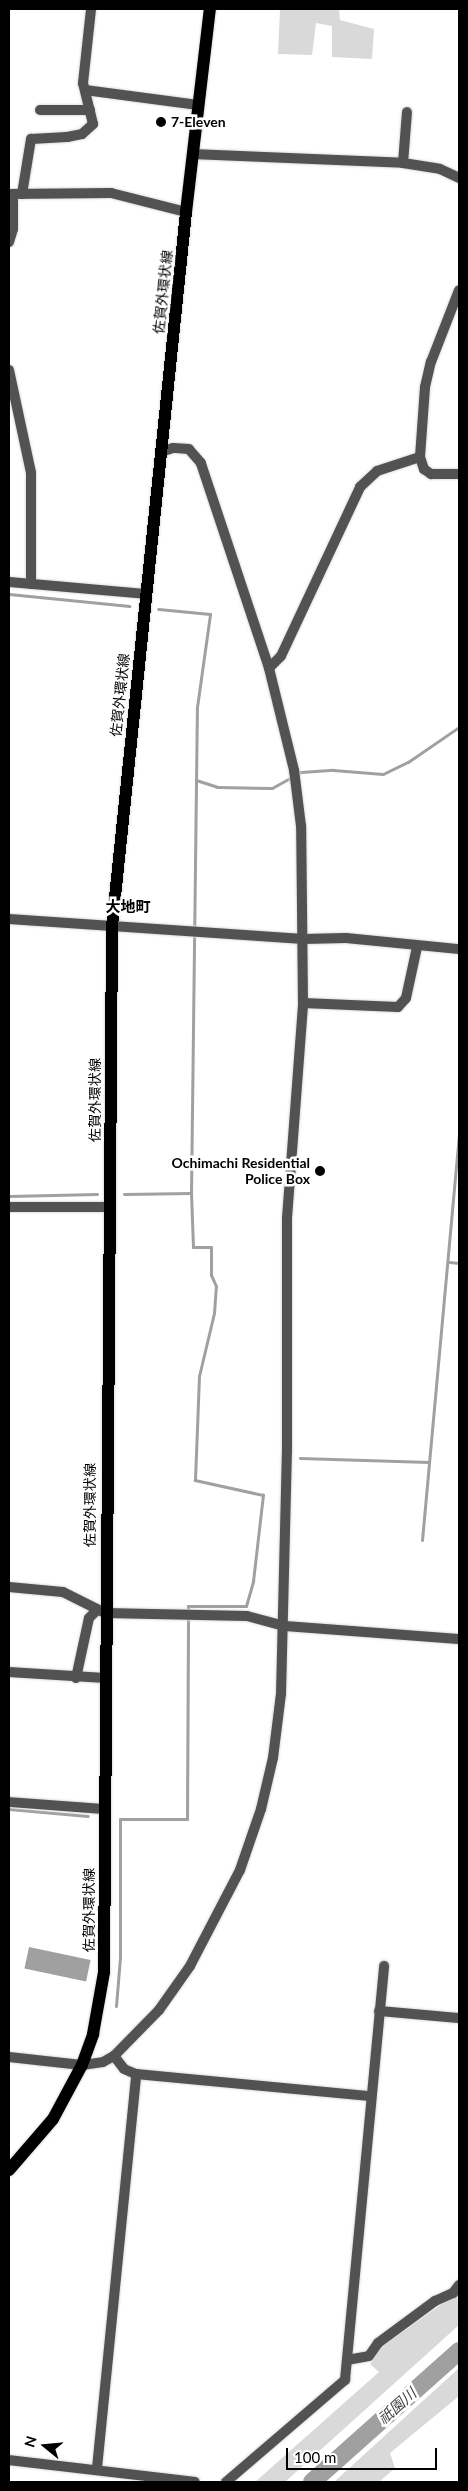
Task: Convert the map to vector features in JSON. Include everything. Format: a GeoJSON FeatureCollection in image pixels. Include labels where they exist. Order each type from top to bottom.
{"type":"FeatureCollection","features":[{"type":"Feature","properties":{"kind":"main road","name":"佐賀外環状線"},"geometry":{"type":"LineString","coordinates":[[9,2170],[53,2119],[82,2066],[92,2034],[104,1972],[105,1678],[101,1612],[109,1208],[112,926],[192,154],[210,9]]}},
{"type":"Feature","properties":{"kind":"street"},"geometry":{"type":"LineString","coordinates":[[9,242],[13,229],[14,194],[31,139],[82,134],[93,124],[85,90],[91,9]]}},
{"type":"Feature","properties":{"kind":"street"},"geometry":{"type":"LineString","coordinates":[[85,90],[198,105]]}},
{"type":"Feature","properties":{"kind":"street"},"geometry":{"type":"LineString","coordinates":[[40,110],[90,110]]}},
{"type":"Feature","properties":{"kind":"street"},"geometry":{"type":"LineString","coordinates":[[403,163],[407,112]]}},
{"type":"Feature","properties":{"kind":"street"},"geometry":{"type":"LineString","coordinates":[[192,154],[403,163],[440,169],[459,178]]}},
{"type":"Feature","properties":{"kind":"street"},"geometry":{"type":"LineString","coordinates":[[14,194],[111,193],[186,212]]}},
{"type":"Feature","properties":{"kind":"street"},"geometry":{"type":"LineString","coordinates":[[459,290],[427,379],[420,457],[424,469],[431,474],[459,474]]}},
{"type":"Feature","properties":{"kind":"street"},"geometry":{"type":"LineString","coordinates":[[9,370],[34,494],[31,584]]}},
{"type":"Feature","properties":{"kind":"street"},"geometry":{"type":"LineString","coordinates":[[9,2058],[82,2066],[114,2056],[160,2010],[190,1966],[240,1870],[261,1809],[273,1758],[282,1694],[285,1626],[287,1218],[303,1003],[301,835],[295,775],[269,668],[201,463],[189,449],[173,448],[161,452]]}},
{"type":"Feature","properties":{"kind":"street"},"geometry":{"type":"LineString","coordinates":[[269,668],[281,656],[360,487],[377,471],[420,457]]}},
{"type":"Feature","properties":{"kind":"street"},"geometry":{"type":"LineString","coordinates":[[9,582],[145,594]]}},
{"type":"Feature","properties":{"kind":"street"},"geometry":{"type":"LineString","coordinates":[[9,919],[303,939],[354,939],[417,947],[459,949]]}},
{"type":"Feature","properties":{"kind":"street"},"geometry":{"type":"LineString","coordinates":[[303,1003],[398,1007],[406,998],[417,947]]}},
{"type":"Feature","properties":{"kind":"street"},"geometry":{"type":"LineString","coordinates":[[9,1208],[109,1208]]}},
{"type":"Feature","properties":{"kind":"street"},"geometry":{"type":"LineString","coordinates":[[9,1587],[63,1592],[101,1612],[247,1616],[285,1626],[459,1639]]}},
{"type":"Feature","properties":{"kind":"street"},"geometry":{"type":"LineString","coordinates":[[76,1678],[89,1618],[101,1612]]}},
{"type":"Feature","properties":{"kind":"street"},"geometry":{"type":"LineString","coordinates":[[9,1672],[76,1678],[105,1678]]}},
{"type":"Feature","properties":{"kind":"street"},"geometry":{"type":"LineString","coordinates":[[9,1802],[105,1809]]}},
{"type":"Feature","properties":{"kind":"street"},"geometry":{"type":"LineString","coordinates":[[226,2482],[345,2380],[370,2096],[384,1966]]}},
{"type":"Feature","properties":{"kind":"street"},"geometry":{"type":"LineString","coordinates":[[380,2011],[459,2018]]}},
{"type":"Feature","properties":{"kind":"street"},"geometry":{"type":"LineString","coordinates":[[114,2056],[124,2069],[136,2074],[370,2096]]}},
{"type":"Feature","properties":{"kind":"street"},"geometry":{"type":"LineString","coordinates":[[97,2468],[136,2074]]}},
{"type":"Feature","properties":{"kind":"street"},"geometry":{"type":"LineString","coordinates":[[347,2360],[369,2356],[378,2343],[435,2301],[452,2293],[459,2285]]}},
{"type":"Feature","properties":{"kind":"street"},"geometry":{"type":"LineString","coordinates":[[9,2460],[97,2468],[195,2482]]}},
{"type":"Feature","properties":{"kind":"shaded area"},"geometry":{"type":"Polygon","coordinates":[[[280,9],[339,9],[340,20],[374,29],[372,59],[332,57],[332,26],[316,23],[312,55],[278,54],[280,9]]]}},
{"type":"Feature","properties":{"kind":"shaded area"},"geometry":{"type":"Polygon","coordinates":[[[29,1947],[91,1960],[86,1982],[24,1969],[29,1947]]]}},
{"type":"Feature","properties":{"kind":"shaded area"},"geometry":{"type":"Polygon","coordinates":[[[459,2292],[459,2325],[285,2482],[255,2482],[379,2372],[370,2364],[380,2348],[459,2292]]]}},
{"type":"Feature","properties":{"kind":"shaded area"},"geometry":{"type":"Polygon","coordinates":[[[459,2368],[459,2396],[390,2453],[395,2468],[379,2482],[334,2482],[459,2368]]]}},
{"type":"Feature","properties":{"kind":"waterway"},"geometry":{"type":"LineString","coordinates":[[9,594],[129,606]]}},
{"type":"Feature","properties":{"kind":"waterway"},"geometry":{"type":"LineString","coordinates":[[116,2006],[120,1957],[120,1819],[187,1819],[188,1606],[246,1606],[253,1581],[263,1495],[195,1480],[199,1376],[214,1313],[216,1286],[211,1275],[211,1247],[193,1247],[191,1193],[197,707],[210,614],[158,609]]}},
{"type":"Feature","properties":{"kind":"waterway"},"geometry":{"type":"LineString","coordinates":[[196,780],[217,787],[272,788],[301,772],[333,770],[383,774],[408,762],[459,727]]}},
{"type":"Feature","properties":{"kind":"waterway"},"geometry":{"type":"LineString","coordinates":[[422,1540],[459,1130]]}},
{"type":"Feature","properties":{"kind":"waterway"},"geometry":{"type":"LineString","coordinates":[[124,1194],[191,1193]]}},
{"type":"Feature","properties":{"kind":"waterway"},"geometry":{"type":"LineString","coordinates":[[9,1196],[97,1194]]}},
{"type":"Feature","properties":{"kind":"waterway"},"geometry":{"type":"LineString","coordinates":[[449,1262],[459,1263]]}},
{"type":"Feature","properties":{"kind":"waterway"},"geometry":{"type":"LineString","coordinates":[[300,1458],[429,1462]]}},
{"type":"Feature","properties":{"kind":"waterway"},"geometry":{"type":"LineString","coordinates":[[9,1809],[88,1816]]}},
{"type":"Feature","properties":{"kind":"waterway","name":"祇園川"},"geometry":{"type":"LineString","coordinates":[[312,2482],[459,2351]]}},
{"type":"Feature","properties":{"kind":"place","name":"7-Eleven"},"geometry":{"type":"Point","coordinates":[161,122]}},
{"type":"Feature","properties":{"kind":"place","name":"Ochimachi Residential Police Box"},"geometry":{"type":"Point","coordinates":[320,1171]}},
{"type":"Feature","properties":{"kind":"district","name":"大地町"},"geometry":{"type":"Point","coordinates":[128,907]}}]}
